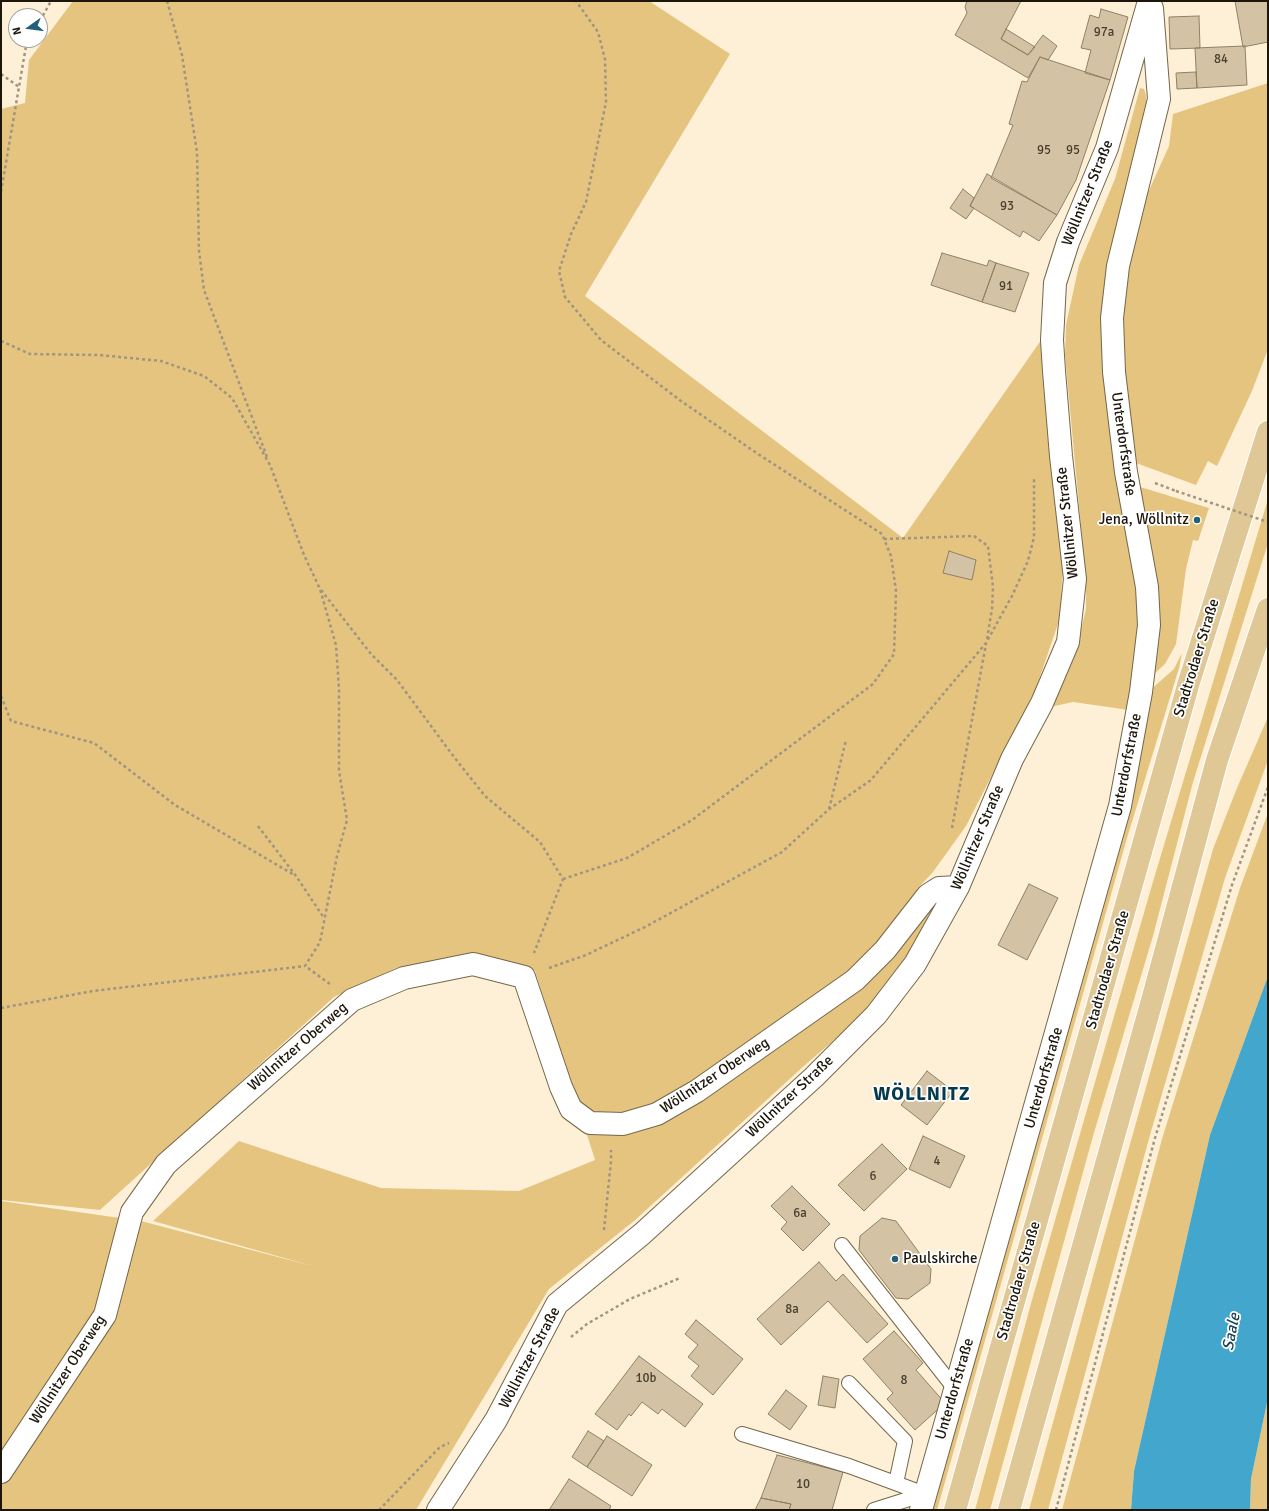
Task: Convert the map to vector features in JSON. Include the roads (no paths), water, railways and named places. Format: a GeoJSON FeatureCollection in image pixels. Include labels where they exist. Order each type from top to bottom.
{"type":"FeatureCollection","features":[{"type":"Feature","properties":{"kind":"main road","name":"Stadtrodaer Straße"},"geometry":{"type":"LineString","coordinates":[[955,1510],[1190,682],[1268,432]]}},
{"type":"Feature","properties":{"kind":"main road"},"geometry":{"type":"LineString","coordinates":[[1009,1510],[1217,760],[1268,609]]}},
{"type":"Feature","properties":{"kind":"street","name":"Wöllnitzer Straße"},"geometry":{"type":"LineString","coordinates":[[438,1510],[496,1420],[557,1304],[647,1228],[814,1077],[876,1015],[915,964],[958,887],[1012,759],[1042,703],[1068,642],[1075,579],[1061,456],[1054,371],[1052,340],[1055,283],[1068,242],[1107,148],[1150,1]]}},
{"type":"Feature","properties":{"kind":"street","name":"Unterdorfstraße"},"geometry":{"type":"LineString","coordinates":[[923,1502],[1120,806],[1142,692],[1149,625],[1147,588],[1126,472],[1114,372],[1112,318],[1118,266],[1160,99],[1150,1]]}},
{"type":"Feature","properties":{"kind":"street","name":"Wöllnitzer Oberweg"},"geometry":{"type":"LineString","coordinates":[[1,1472],[105,1315],[132,1212],[166,1164],[352,1000],[404,978],[473,964],[524,977],[561,1087],[572,1109],[590,1123],[622,1124],[657,1114],[697,1091],[855,980],[885,950],[928,895],[938,888],[958,887]]}},
{"type":"Feature","properties":{"kind":"lane"},"geometry":{"type":"LineString","coordinates":[[842,1245],[955,1389]]}},
{"type":"Feature","properties":{"kind":"lane"},"geometry":{"type":"LineString","coordinates":[[849,1383],[905,1441],[896,1483]]}},
{"type":"Feature","properties":{"kind":"lane"},"geometry":{"type":"LineString","coordinates":[[742,1434],[849,1466],[896,1483],[923,1502]]}},
{"type":"Feature","properties":{"kind":"lane"},"geometry":{"type":"LineString","coordinates":[[874,1510],[923,1502]]}},
{"type":"Feature","properties":{"kind":"water","name":"Saale"},"geometry":{"type":"Polygon","coordinates":[[[1268,976],[1268,1398],[1251,1479],[1250,1510],[1131,1510],[1134,1471],[1210,1135],[1268,976]]]}},
{"type":"Feature","properties":{"kind":"place","name":"Jena, Wöllnitz"},"geometry":{"type":"Point","coordinates":[1197,520]}},
{"type":"Feature","properties":{"kind":"place","name":"Paulskirche"},"geometry":{"type":"Point","coordinates":[895,1259]}},
{"type":"Feature","properties":{"kind":"district","name":"WÖLLNITZ"},"geometry":{"type":"Point","coordinates":[922,1095]}}]}
